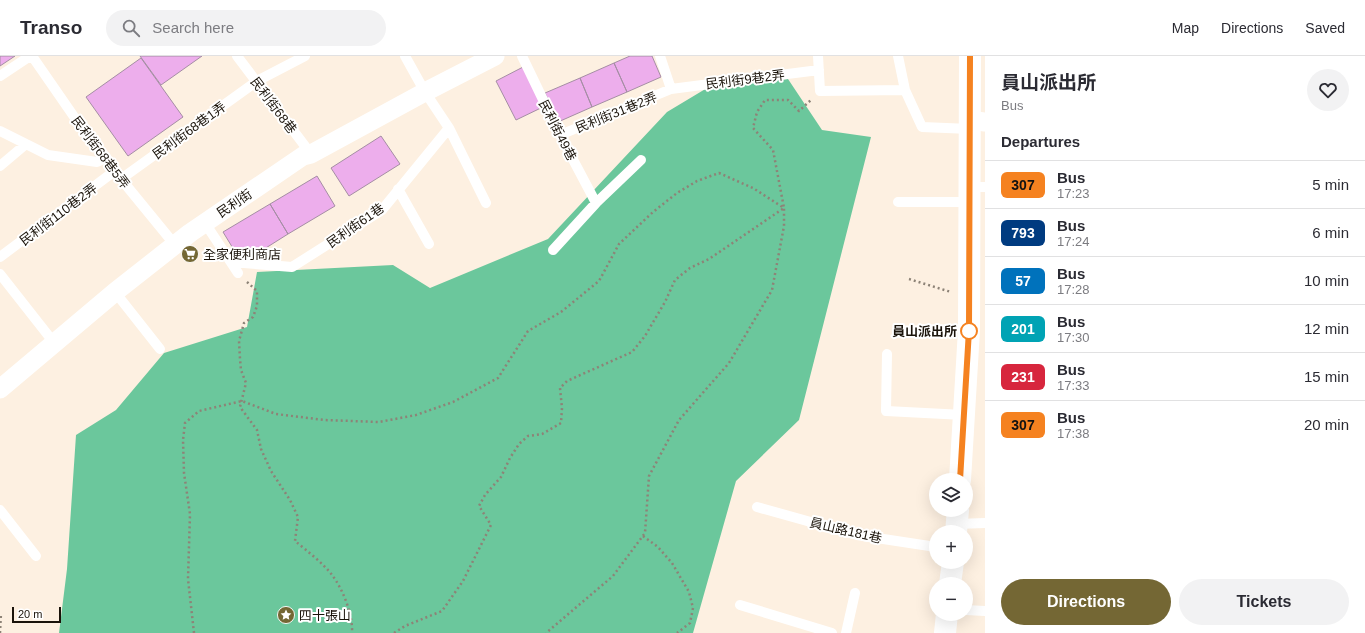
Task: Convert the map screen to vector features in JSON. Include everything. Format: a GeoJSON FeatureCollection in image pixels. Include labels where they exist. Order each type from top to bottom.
{"type":"FeatureCollection","features":[{"type":"Feature","properties":{"kind":"street","name":"民利街"},"geometry":{"type":"LineString","coordinates":[[0,389],[115,292],[176,245],[205,223],[303,156],[311,154],[495,56]]}},
{"type":"Feature","properties":{"kind":"street"},"geometry":{"type":"LineString","coordinates":[[960,473],[975,192],[975,123],[970,56]]}},
{"type":"Feature","properties":{"kind":"street"},"geometry":{"type":"LineString","coordinates":[[945,633],[946,621]]}},
{"type":"Feature","properties":{"kind":"lane"},"geometry":{"type":"LineString","coordinates":[[0,76],[31,56]]}},
{"type":"Feature","properties":{"kind":"lane","name":"民利街68巷5弄"},"geometry":{"type":"LineString","coordinates":[[31,56],[77,121],[116,170],[121,179],[176,245]]}},
{"type":"Feature","properties":{"kind":"lane","name":"民利街68巷"},"geometry":{"type":"LineString","coordinates":[[237,56],[311,154]]}},
{"type":"Feature","properties":{"kind":"lane","name":"民利街68巷1弄"},"geometry":{"type":"LineString","coordinates":[[121,179],[257,82],[305,56]]}},
{"type":"Feature","properties":{"kind":"lane"},"geometry":{"type":"LineString","coordinates":[[405,56],[449,128],[486,203]]}},
{"type":"Feature","properties":{"kind":"lane","name":"民利街49巷"},"geometry":{"type":"LineString","coordinates":[[522,56],[560,135],[596,203]]}},
{"type":"Feature","properties":{"kind":"lane"},"geometry":{"type":"LineString","coordinates":[[660,56],[671,89]]}},
{"type":"Feature","properties":{"kind":"lane"},"geometry":{"type":"LineString","coordinates":[[818,56],[820,91],[905,90]]}},
{"type":"Feature","properties":{"kind":"lane"},"geometry":{"type":"LineString","coordinates":[[898,56],[905,90],[922,127],[975,123]]}},
{"type":"Feature","properties":{"kind":"lane","name":"民利街9巷2弄"},"geometry":{"type":"LineString","coordinates":[[671,89],[819,70]]}},
{"type":"Feature","properties":{"kind":"lane","name":"民利街31巷2弄"},"geometry":{"type":"LineString","coordinates":[[560,135],[671,89]]}},
{"type":"Feature","properties":{"kind":"lane","name":"民利街61巷"},"geometry":{"type":"LineString","coordinates":[[231,262],[292,267],[382,210],[449,128]]}},
{"type":"Feature","properties":{"kind":"lane"},"geometry":{"type":"LineString","coordinates":[[0,131],[48,154],[97,162],[106,158]]}},
{"type":"Feature","properties":{"kind":"lane"},"geometry":{"type":"LineString","coordinates":[[0,166],[26,144]]}},
{"type":"Feature","properties":{"kind":"lane"},"geometry":{"type":"LineString","coordinates":[[553,250],[596,203],[641,160]]}},
{"type":"Feature","properties":{"kind":"lane","name":"民利街110巷2弄"},"geometry":{"type":"LineString","coordinates":[[0,257],[116,170]]}},
{"type":"Feature","properties":{"kind":"lane"},"geometry":{"type":"LineString","coordinates":[[398,189],[429,244]]}},
{"type":"Feature","properties":{"kind":"lane"},"geometry":{"type":"LineString","coordinates":[[898,202],[975,192]]}},
{"type":"Feature","properties":{"kind":"lane"},"geometry":{"type":"LineString","coordinates":[[205,223],[238,273]]}},
{"type":"Feature","properties":{"kind":"lane"},"geometry":{"type":"LineString","coordinates":[[0,274],[55,344]]}},
{"type":"Feature","properties":{"kind":"lane"},"geometry":{"type":"LineString","coordinates":[[115,292],[160,349]]}},
{"type":"Feature","properties":{"kind":"lane"},"geometry":{"type":"LineString","coordinates":[[887,354],[886,410],[964,415]]}},
{"type":"Feature","properties":{"kind":"lane","name":"員山路181巷"},"geometry":{"type":"LineString","coordinates":[[758,507],[857,535],[929,546]]}},
{"type":"Feature","properties":{"kind":"lane"},"geometry":{"type":"LineString","coordinates":[[0,510],[36,556]]}},
{"type":"Feature","properties":{"kind":"lane"},"geometry":{"type":"LineString","coordinates":[[957,522],[985,523]]}},
{"type":"Feature","properties":{"kind":"lane"},"geometry":{"type":"LineString","coordinates":[[846,633],[855,594]]}},
{"type":"Feature","properties":{"kind":"lane"},"geometry":{"type":"LineString","coordinates":[[740,605],[832,633]]}},
{"type":"Feature","properties":{"kind":"lane"},"geometry":{"type":"LineString","coordinates":[[973,610],[985,611]]}},
{"type":"Feature","properties":{"kind":"path"},"geometry":{"type":"LineString","coordinates":[[546,633],[613,576],[645,533],[649,476],[680,420],[729,364],[772,290],[784,226],[784,208],[773,150],[752,128],[757,112],[765,100],[788,100],[799,111],[820,91]]}},
{"type":"Feature","properties":{"kind":"path"},"geometry":{"type":"LineString","coordinates":[[194,633],[188,579],[190,514],[184,473],[183,440],[185,423],[199,411],[242,401],[276,414],[324,420],[379,422],[416,415],[453,402],[498,378],[528,332],[561,312],[599,281],[619,244],[653,212],[678,192],[697,181],[719,173],[753,188],[784,208]]}},
{"type":"Feature","properties":{"kind":"path"},"geometry":{"type":"LineString","coordinates":[[394,633],[405,626],[442,611],[463,581],[491,525],[479,506],[485,495],[501,477],[519,444],[528,436],[542,434],[561,423],[562,408],[560,388],[567,381],[632,352],[645,336],[676,280],[690,268],[709,259],[784,208]]}},
{"type":"Feature","properties":{"kind":"path"},"geometry":{"type":"LineString","coordinates":[[238,273],[257,291],[257,306],[255,312],[253,317],[244,323],[239,341],[241,370],[246,383],[240,407],[257,430],[262,449],[271,471],[290,500],[298,517],[295,541],[332,574],[342,590],[353,622],[352,633]]}},
{"type":"Feature","properties":{"kind":"path"},"geometry":{"type":"LineString","coordinates":[[908,279],[969,298]]}},
{"type":"Feature","properties":{"kind":"path"},"geometry":{"type":"LineString","coordinates":[[643,536],[658,547],[672,563],[689,592],[693,608],[690,623],[677,633]]}},
{"type":"Feature","properties":{"kind":"path"},"geometry":{"type":"LineString","coordinates":[[0,633],[1,614]]}},
{"type":"Feature","properties":{"kind":"green space"},"geometry":{"type":"Polygon","coordinates":[[[788,79],[822,130],[871,137],[799,420],[736,481],[693,633],[59,633],[67,569],[76,435],[116,410],[164,353],[247,327],[257,272],[393,265],[430,288],[548,239],[667,112],[707,88],[788,79]]]}},
{"type":"Feature","properties":{"kind":"building"},"geometry":{"type":"Polygon","coordinates":[[[0,56],[15,56],[0,66],[0,56]]]}},
{"type":"Feature","properties":{"kind":"building"},"geometry":{"type":"Polygon","coordinates":[[[140,56],[202,56],[161,85],[140,56]]]}},
{"type":"Feature","properties":{"kind":"building"},"geometry":{"type":"Polygon","coordinates":[[[630,56],[652,56],[661,77],[627,92],[614,63],[630,56]]]}},
{"type":"Feature","properties":{"kind":"building"},"geometry":{"type":"Polygon","coordinates":[[[141,58],[183,117],[128,156],[86,97],[141,58]]]}},
{"type":"Feature","properties":{"kind":"building"},"geometry":{"type":"Polygon","coordinates":[[[614,63],[627,92],[592,107],[580,78],[614,63]]]}},
{"type":"Feature","properties":{"kind":"building"},"geometry":{"type":"Polygon","coordinates":[[[525,66],[545,106],[516,120],[496,81],[525,66]]]}},
{"type":"Feature","properties":{"kind":"building"},"geometry":{"type":"Polygon","coordinates":[[[580,78],[592,107],[558,122],[545,93],[580,78]]]}},
{"type":"Feature","properties":{"kind":"building"},"geometry":{"type":"Polygon","coordinates":[[[381,136],[400,164],[349,196],[331,168],[381,136]]]}},
{"type":"Feature","properties":{"kind":"building"},"geometry":{"type":"Polygon","coordinates":[[[317,176],[335,206],[288,234],[270,204],[317,176]]]}},
{"type":"Feature","properties":{"kind":"building"},"geometry":{"type":"Polygon","coordinates":[[[270,204],[288,234],[242,263],[223,232],[270,204]]]}},
{"type":"Feature","properties":{"kind":"bus line","name":"307"},"geometry":{"type":"LineString","coordinates":[[960,473],[969,330],[970,56]]}},
{"type":"Feature","properties":{"kind":"place","name":"全家便利商店"},"geometry":{"type":"Point","coordinates":[190,254]}},
{"type":"Feature","properties":{"kind":"place","name":"員山派出所"},"geometry":{"type":"Point","coordinates":[969,331]}},
{"type":"Feature","properties":{"kind":"place","name":"四十張山"},"geometry":{"type":"Point","coordinates":[286,615]}}]}
